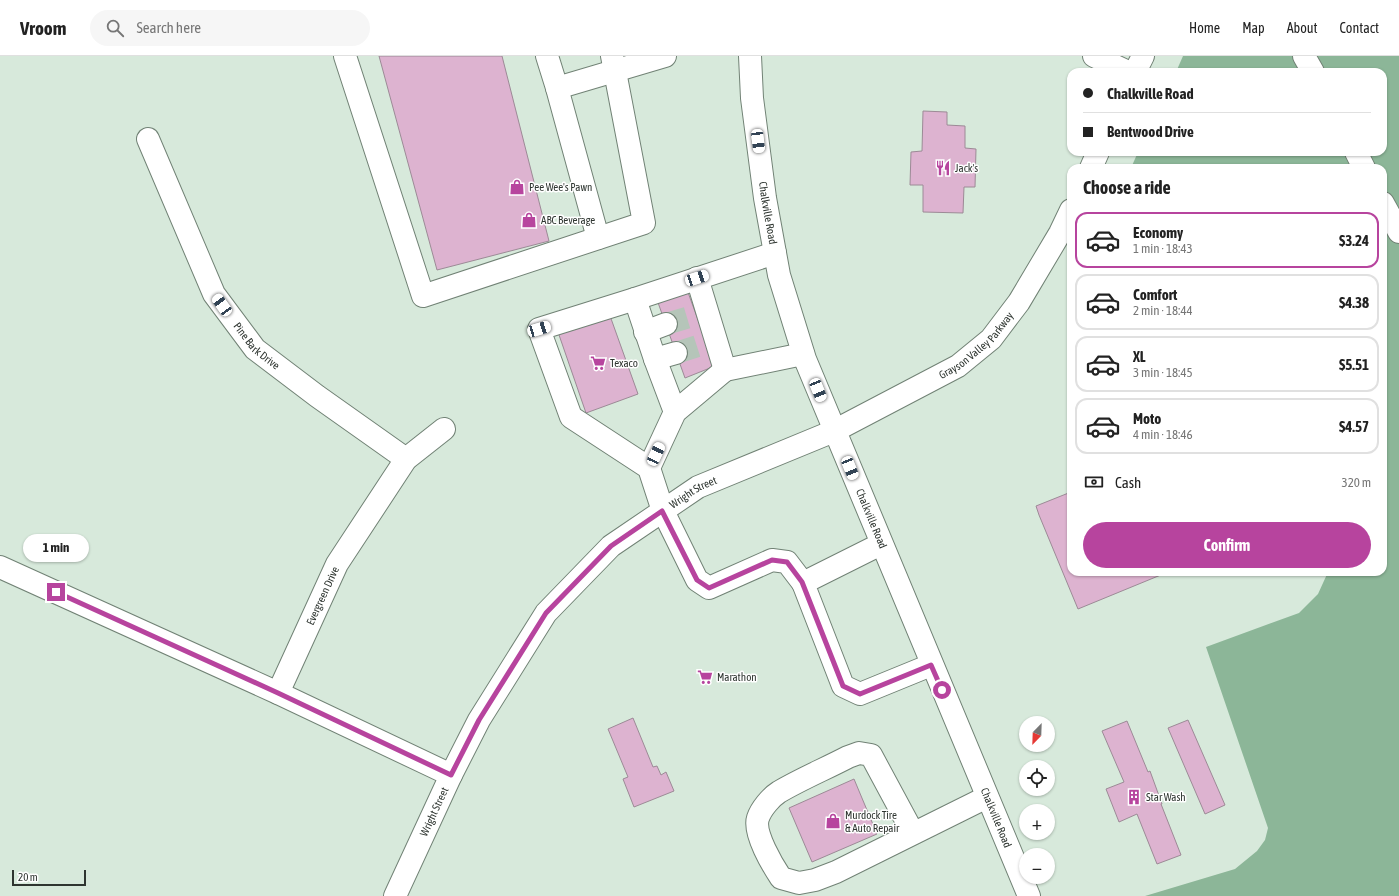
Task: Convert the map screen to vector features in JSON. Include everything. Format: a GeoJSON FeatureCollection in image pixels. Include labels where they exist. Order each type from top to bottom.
{"type":"FeatureCollection","features":[{"type":"Feature","properties":{"kind":"street"},"geometry":{"type":"LineString","coordinates":[[345,56],[423,296],[644,223],[614,64]]}},
{"type":"Feature","properties":{"kind":"street"},"geometry":{"type":"LineString","coordinates":[[547,56],[598,238]]}},
{"type":"Feature","properties":{"kind":"street"},"geometry":{"type":"LineString","coordinates":[[557,88],[614,64],[665,56]]}},
{"type":"Feature","properties":{"kind":"street","name":"Chalkville Road"},"geometry":{"type":"LineString","coordinates":[[750,56],[755,121],[765,198],[779,275],[803,354],[931,665],[1029,896]]}},
{"type":"Feature","properties":{"kind":"street"},"geometry":{"type":"LineString","coordinates":[[1094,56],[1120,68]]}},
{"type":"Feature","properties":{"kind":"street"},"geometry":{"type":"LineString","coordinates":[[1138,68],[1143,56]]}},
{"type":"Feature","properties":{"kind":"street"},"geometry":{"type":"LineString","coordinates":[[1304,56],[1311,68]]}},
{"type":"Feature","properties":{"kind":"street","name":"Pine Bark Drive"},"geometry":{"type":"LineString","coordinates":[[148,139],[214,294],[255,349],[406,459]]}},
{"type":"Feature","properties":{"kind":"street"},"geometry":{"type":"LineString","coordinates":[[1387,210],[1399,232]]}},
{"type":"Feature","properties":{"kind":"street","name":"Grayson Valley Parkway"},"geometry":{"type":"LineString","coordinates":[[834,431],[958,366],[991,339],[1019,302],[1060,233],[1067,218]]}},
{"type":"Feature","properties":{"kind":"street"},"geometry":{"type":"LineString","coordinates":[[775,253],[539,329],[571,417],[649,468],[662,511],[697,580],[709,588],[772,560],[787,562],[802,582],[843,686],[860,694],[931,665]]}},
{"type":"Feature","properties":{"kind":"street"},"geometry":{"type":"LineString","coordinates":[[697,278],[702,313],[712,342],[725,370]]}},
{"type":"Feature","properties":{"kind":"street"},"geometry":{"type":"LineString","coordinates":[[635,299],[675,412]]}},
{"type":"Feature","properties":{"kind":"street"},"geometry":{"type":"LineString","coordinates":[[646,332],[666,324]]}},
{"type":"Feature","properties":{"kind":"street"},"geometry":{"type":"LineString","coordinates":[[655,359],[676,353]]}},
{"type":"Feature","properties":{"kind":"street"},"geometry":{"type":"LineString","coordinates":[[649,468],[675,412],[725,370],[803,354]]}},
{"type":"Feature","properties":{"kind":"street","name":"Evergreen Drive"},"geometry":{"type":"LineString","coordinates":[[278,693],[337,564],[406,459],[444,429]]}},
{"type":"Feature","properties":{"kind":"street","name":"Wright Street"},"geometry":{"type":"LineString","coordinates":[[395,896],[451,775],[479,720],[546,613],[611,546],[698,487],[834,431]]}},
{"type":"Feature","properties":{"kind":"street"},"geometry":{"type":"LineString","coordinates":[[802,582],[881,544]]}},
{"type":"Feature","properties":{"kind":"street"},"geometry":{"type":"LineString","coordinates":[[0,567],[278,693],[451,775]]}},
{"type":"Feature","properties":{"kind":"street"},"geometry":{"type":"LineString","coordinates":[[913,833],[871,755],[860,753],[848,757],[778,793],[765,805],[758,819],[760,835],[769,860],[781,878],[799,883],[815,880],[836,872],[987,797]]}},
{"type":"Feature","properties":{"kind":"green space"},"geometry":{"type":"Polygon","coordinates":[[[1183,56],[1399,56],[1399,896],[1145,896],[1235,869],[1257,851],[1265,840],[1268,828],[1206,647],[1299,613],[1318,594],[1326,576],[1387,576],[1387,164],[1133,164],[1136,156],[1387,156],[1387,68],[1178,68],[1183,56]]]}},
{"type":"Feature","properties":{"kind":"building"},"geometry":{"type":"Polygon","coordinates":[[[379,56],[502,56],[549,241],[437,270],[379,56]]]}},
{"type":"Feature","properties":{"kind":"building","name":"Jack's"},"geometry":{"type":"Polygon","coordinates":[[[923,111],[947,112],[947,125],[965,126],[965,148],[976,149],[975,187],[964,187],[963,213],[923,212],[923,185],[910,185],[911,152],[922,151],[923,111]]]}},
{"type":"Feature","properties":{"kind":"building"},"geometry":{"type":"Polygon","coordinates":[[[686,287],[715,366],[685,378],[656,297],[686,287]]]}},
{"type":"Feature","properties":{"kind":"building","name":"Texaco"},"geometry":{"type":"Polygon","coordinates":[[[609,313],[638,394],[586,413],[558,332],[609,313]]]}},
{"type":"Feature","properties":{"kind":"building"},"geometry":{"type":"Polygon","coordinates":[[[1067,494],[1067,576],[1158,576],[1078,609],[1036,506],[1067,494]]]}},
{"type":"Feature","properties":{"kind":"building"},"geometry":{"type":"Polygon","coordinates":[[[633,718],[653,767],[657,766],[661,775],[666,772],[674,791],[634,807],[623,779],[628,777],[608,729],[633,718]]]}},
{"type":"Feature","properties":{"kind":"building"},"geometry":{"type":"Polygon","coordinates":[[[1188,720],[1225,805],[1205,814],[1168,728],[1188,720]]]}},
{"type":"Feature","properties":{"kind":"building","name":"Star Wash"},"geometry":{"type":"Polygon","coordinates":[[[1127,721],[1148,772],[1150,771],[1181,855],[1157,864],[1137,814],[1119,822],[1106,789],[1124,782],[1102,731],[1127,721]]]}},
{"type":"Feature","properties":{"kind":"building","name":"Murdock Tire & Auto Repair"},"geometry":{"type":"Polygon","coordinates":[[[854,779],[877,834],[812,862],[789,808],[854,779]]]}},
{"type":"Feature","properties":{"kind":"tunnel"},"geometry":{"type":"LineString","coordinates":[[666,324],[696,315]]}},
{"type":"Feature","properties":{"kind":"tunnel"},"geometry":{"type":"LineString","coordinates":[[676,353],[707,343]]}},
{"type":"Feature","properties":{"kind":"place","name":"Jack's"},"geometry":{"type":"Point","coordinates":[943,168]}},
{"type":"Feature","properties":{"kind":"place","name":"Pee Wee's Pawn"},"geometry":{"type":"Point","coordinates":[517,187]}},
{"type":"Feature","properties":{"kind":"place","name":"ABC Beverage"},"geometry":{"type":"Point","coordinates":[529,220]}},
{"type":"Feature","properties":{"kind":"place","name":"Texaco"},"geometry":{"type":"Point","coordinates":[598,363]}},
{"type":"Feature","properties":{"kind":"place","name":"Marathon"},"geometry":{"type":"Point","coordinates":[705,677]}},
{"type":"Feature","properties":{"kind":"place","name":"Star Wash"},"geometry":{"type":"Point","coordinates":[1134,797]}},
{"type":"Feature","properties":{"kind":"place","name":"Murdock Tire & Auto Repair"},"geometry":{"type":"Point","coordinates":[833,821]}},
{"type":"Feature","properties":{"kind":"route"},"geometry":{"type":"LineString","coordinates":[[56,592],[278,693],[451,775],[479,720],[546,613],[611,546],[662,511],[697,580],[709,588],[772,560],[787,562],[802,582],[843,686],[860,694],[931,665],[942,690]]}}]}
